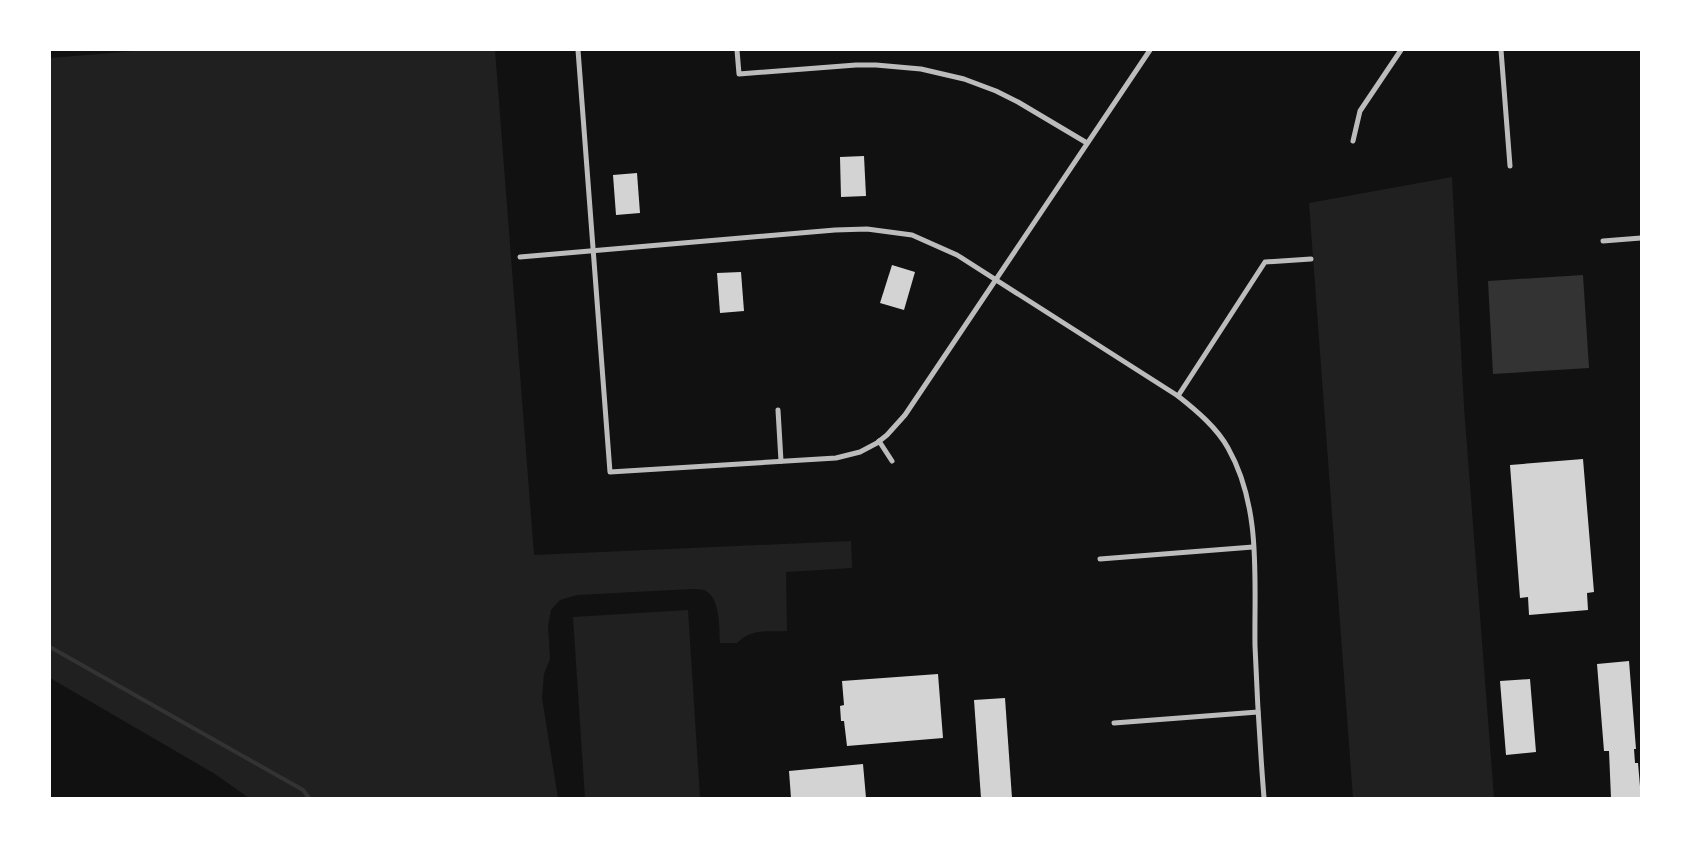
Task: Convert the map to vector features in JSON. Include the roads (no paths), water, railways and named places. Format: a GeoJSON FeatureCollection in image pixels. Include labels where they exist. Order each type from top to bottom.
{"type":"FeatureCollection","features":[{"type":"Feature","properties":{"kind":"street"},"geometry":{"type":"LineString","coordinates":[[578,50],[610,472],[836,458],[860,452],[879,441],[905,415],[1150,50]]}},
{"type":"Feature","properties":{"kind":"street"},"geometry":{"type":"LineString","coordinates":[[737,50],[739,74],[876,65],[921,69],[964,79],[1018,102],[1087,143]]}},
{"type":"Feature","properties":{"kind":"street"},"geometry":{"type":"LineString","coordinates":[[1352,141],[1360,111],[1401,50]]}},
{"type":"Feature","properties":{"kind":"street"},"geometry":{"type":"LineString","coordinates":[[1501,50],[1510,166]]}},
{"type":"Feature","properties":{"kind":"street"},"geometry":{"type":"LineString","coordinates":[[520,258],[835,230],[867,229],[912,235],[957,255],[1178,396],[1214,429],[1228,448],[1240,476],[1251,511],[1254,547],[1258,712],[1264,798]]}},
{"type":"Feature","properties":{"kind":"street"},"geometry":{"type":"LineString","coordinates":[[1603,241],[1641,238]]}},
{"type":"Feature","properties":{"kind":"street"},"geometry":{"type":"LineString","coordinates":[[1178,396],[1265,262],[1311,259]]}},
{"type":"Feature","properties":{"kind":"street"},"geometry":{"type":"LineString","coordinates":[[778,410],[782,461]]}},
{"type":"Feature","properties":{"kind":"street"},"geometry":{"type":"LineString","coordinates":[[879,441],[892,461]]}},
{"type":"Feature","properties":{"kind":"street"},"geometry":{"type":"LineString","coordinates":[[1100,559],[1254,547]]}},
{"type":"Feature","properties":{"kind":"street"},"geometry":{"type":"LineString","coordinates":[[1114,723],[1258,712]]}},
{"type":"Feature","properties":{"kind":"waterway"},"geometry":{"type":"LineString","coordinates":[[50,647],[303,790],[309,798]]}}]}
